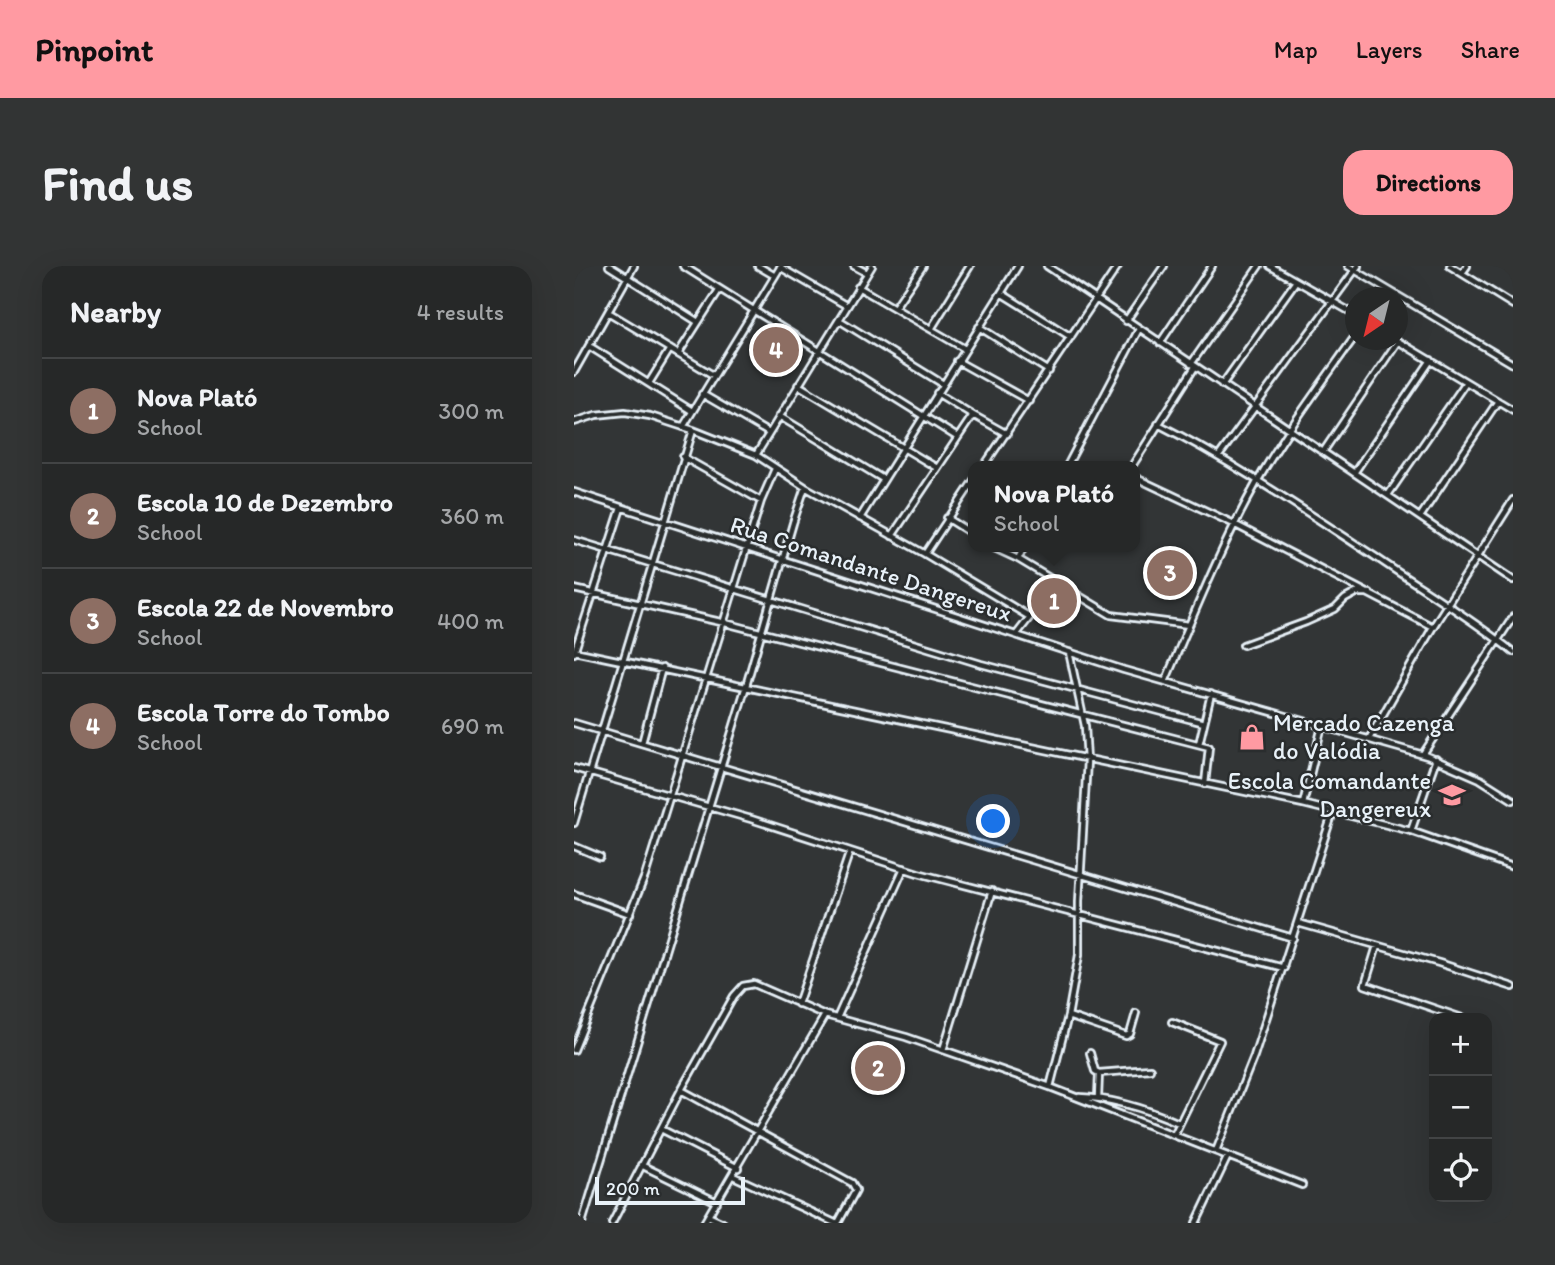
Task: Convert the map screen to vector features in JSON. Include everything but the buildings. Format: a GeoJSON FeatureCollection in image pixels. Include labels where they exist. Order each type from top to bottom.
{"type":"FeatureCollection","features":[{"type":"Feature","properties":{"kind":"street"},"geometry":{"type":"LineString","coordinates":[[609,266],[698,322]]}},
{"type":"Feature","properties":{"kind":"street"},"geometry":{"type":"LineString","coordinates":[[574,372],[634,266]]}},
{"type":"Feature","properties":{"kind":"street"},"geometry":{"type":"LineString","coordinates":[[683,266],[957,437]]}},
{"type":"Feature","properties":{"kind":"street"},"geometry":{"type":"LineString","coordinates":[[758,266],[775,276]]}},
{"type":"Feature","properties":{"kind":"street"},"geometry":{"type":"LineString","coordinates":[[854,266],[867,273]]}},
{"type":"Feature","properties":{"kind":"street"},"geometry":{"type":"LineString","coordinates":[[756,456],[872,266]]}},
{"type":"Feature","properties":{"kind":"street"},"geometry":{"type":"LineString","coordinates":[[895,307],[923,266]]}},
{"type":"Feature","properties":{"kind":"street"},"geometry":{"type":"LineString","coordinates":[[931,328],[970,266]]}},
{"type":"Feature","properties":{"kind":"street"},"geometry":{"type":"LineString","coordinates":[[1046,266],[1513,580]]}},
{"type":"Feature","properties":{"kind":"street"},"geometry":{"type":"LineString","coordinates":[[988,461],[1118,266]]}},
{"type":"Feature","properties":{"kind":"street"},"geometry":{"type":"LineString","coordinates":[[1126,321],[1164,266]]}},
{"type":"Feature","properties":{"kind":"street"},"geometry":{"type":"LineString","coordinates":[[1160,343],[1212,266]]}},
{"type":"Feature","properties":{"kind":"street"},"geometry":{"type":"LineString","coordinates":[[1135,461],[1193,365],[1259,266]]}},
{"type":"Feature","properties":{"kind":"street"},"geometry":{"type":"LineString","coordinates":[[1270,266],[1345,310]]}},
{"type":"Feature","properties":{"kind":"street"},"geometry":{"type":"LineString","coordinates":[[1348,266],[1356,268],[1513,365]]}},
{"type":"Feature","properties":{"kind":"street"},"geometry":{"type":"LineString","coordinates":[[1450,266],[1513,305]]}},
{"type":"Feature","properties":{"kind":"street"},"geometry":{"type":"LineString","coordinates":[[1462,273],[1467,266]]}},
{"type":"Feature","properties":{"kind":"street"},"geometry":{"type":"LineString","coordinates":[[683,427],[781,267],[847,306]]}},
{"type":"Feature","properties":{"kind":"street"},"geometry":{"type":"LineString","coordinates":[[860,518],[1016,267]]}},
{"type":"Feature","properties":{"kind":"street"},"geometry":{"type":"LineString","coordinates":[[1219,456],[1356,268]]}},
{"type":"Feature","properties":{"kind":"street"},"geometry":{"type":"LineString","coordinates":[[1222,385],[1296,281]]}},
{"type":"Feature","properties":{"kind":"street"},"geometry":{"type":"LineString","coordinates":[[858,287],[965,349]]}},
{"type":"Feature","properties":{"kind":"street"},"geometry":{"type":"LineString","coordinates":[[678,354],[719,290]]}},
{"type":"Feature","properties":{"kind":"street"},"geometry":{"type":"LineString","coordinates":[[1001,293],[1071,337]]}},
{"type":"Feature","properties":{"kind":"street"},"geometry":{"type":"LineString","coordinates":[[608,312],[713,375]]}},
{"type":"Feature","properties":{"kind":"street"},"geometry":{"type":"LineString","coordinates":[[838,320],[943,384]]}},
{"type":"Feature","properties":{"kind":"street"},"geometry":{"type":"LineString","coordinates":[[979,327],[1049,371]]}},
{"type":"Feature","properties":{"kind":"street"},"geometry":{"type":"LineString","coordinates":[[1070,461],[1139,329]]}},
{"type":"Feature","properties":{"kind":"street"},"geometry":{"type":"LineString","coordinates":[[589,346],[692,411]]}},
{"type":"Feature","properties":{"kind":"street"},"geometry":{"type":"LineString","coordinates":[[1408,346],[1513,410]]}},
{"type":"Feature","properties":{"kind":"street"},"geometry":{"type":"LineString","coordinates":[[649,383],[670,349]]}},
{"type":"Feature","properties":{"kind":"street"},"geometry":{"type":"LineString","coordinates":[[1166,682],[1234,524],[1290,430],[1346,350]]}},
{"type":"Feature","properties":{"kind":"street"},"geometry":{"type":"LineString","coordinates":[[1323,452],[1390,350]]}},
{"type":"Feature","properties":{"kind":"street"},"geometry":{"type":"LineString","coordinates":[[1354,473],[1431,360]]}},
{"type":"Feature","properties":{"kind":"street"},"geometry":{"type":"LineString","coordinates":[[957,361],[1029,401]]}},
{"type":"Feature","properties":{"kind":"street"},"geometry":{"type":"LineString","coordinates":[[1388,495],[1465,382]]}},
{"type":"Feature","properties":{"kind":"street"},"geometry":{"type":"LineString","coordinates":[[798,385],[937,468]]}},
{"type":"Feature","properties":{"kind":"street"},"geometry":{"type":"LineString","coordinates":[[937,393],[1007,434]]}},
{"type":"Feature","properties":{"kind":"street"},"geometry":{"type":"LineString","coordinates":[[702,394],[769,433]]}},
{"type":"Feature","properties":{"kind":"street"},"geometry":{"type":"LineString","coordinates":[[1420,517],[1498,401]]}},
{"type":"Feature","properties":{"kind":"street"},"geometry":{"type":"LineString","coordinates":[[574,422],[596,415],[625,412],[650,416],[756,456],[1030,617]]}},
{"type":"Feature","properties":{"kind":"street"},"geometry":{"type":"LineString","coordinates":[[892,536],[973,415]]}},
{"type":"Feature","properties":{"kind":"street"},"geometry":{"type":"LineString","coordinates":[[779,416],[883,479]]}},
{"type":"Feature","properties":{"kind":"street"},"geometry":{"type":"LineString","coordinates":[[1158,424],[1258,480],[1513,652]]}},
{"type":"Feature","properties":{"kind":"street"},"geometry":{"type":"LineString","coordinates":[[574,823],[693,430]]}},
{"type":"Feature","properties":{"kind":"street"},"geometry":{"type":"LineString","coordinates":[[683,457],[761,500]]}},
{"type":"Feature","properties":{"kind":"street"},"geometry":{"type":"LineString","coordinates":[[574,1049],[630,914],[708,677],[761,500],[775,469]]}},
{"type":"Feature","properties":{"kind":"street"},"geometry":{"type":"LineString","coordinates":[[1140,479],[1371,593],[1433,627]]}},
{"type":"Feature","properties":{"kind":"street"},"geometry":{"type":"LineString","coordinates":[[582,1223],[805,487]]}},
{"type":"Feature","properties":{"kind":"street"},"geometry":{"type":"LineString","coordinates":[[925,554],[968,491]]}},
{"type":"Feature","properties":{"kind":"street","name":"Rua Comandante Dangereux"},"geometry":{"type":"LineString","coordinates":[[574,492],[1166,682],[1423,754],[1480,779],[1513,800]]}},
{"type":"Feature","properties":{"kind":"street"},"geometry":{"type":"LineString","coordinates":[[1369,739],[1433,627],[1513,500]]}},
{"type":"Feature","properties":{"kind":"street"},"geometry":{"type":"LineString","coordinates":[[621,508],[574,652],[708,677],[1303,804],[1411,831],[1513,867]]}},
{"type":"Feature","properties":{"kind":"street"},"geometry":{"type":"LineString","coordinates":[[947,518],[968,531]]}},
{"type":"Feature","properties":{"kind":"street"},"geometry":{"type":"LineString","coordinates":[[574,540],[981,664],[1204,723]]}},
{"type":"Feature","properties":{"kind":"street"},"geometry":{"type":"LineString","coordinates":[[1003,552],[1111,615],[1189,625]]}},
{"type":"Feature","properties":{"kind":"street"},"geometry":{"type":"LineString","coordinates":[[1018,559],[1022,552]]}},
{"type":"Feature","properties":{"kind":"street"},"geometry":{"type":"LineString","coordinates":[[1016,635],[1030,617],[1051,580]]}},
{"type":"Feature","properties":{"kind":"street"},"geometry":{"type":"LineString","coordinates":[[574,589],[762,632],[1199,744],[1210,748],[1205,784]]}},
{"type":"Feature","properties":{"kind":"street"},"geometry":{"type":"LineString","coordinates":[[1243,645],[1316,618],[1335,609],[1356,593],[1371,593]]}},
{"type":"Feature","properties":{"kind":"street"},"geometry":{"type":"LineString","coordinates":[[1423,754],[1513,617]]}},
{"type":"Feature","properties":{"kind":"street"},"geometry":{"type":"LineString","coordinates":[[1050,1087],[1068,1016],[1079,955],[1086,726],[1069,652]]}},
{"type":"Feature","properties":{"kind":"street"},"geometry":{"type":"LineString","coordinates":[[642,743],[662,668]]}},
{"type":"Feature","properties":{"kind":"street"},"geometry":{"type":"LineString","coordinates":[[1199,744],[1211,694]]}},
{"type":"Feature","properties":{"kind":"street"},"geometry":{"type":"LineString","coordinates":[[574,723],[1293,938]]}},
{"type":"Feature","properties":{"kind":"street"},"geometry":{"type":"LineString","coordinates":[[1303,804],[1322,726]]}},
{"type":"Feature","properties":{"kind":"street"},"geometry":{"type":"LineString","coordinates":[[1411,831],[1436,759]]}},
{"type":"Feature","properties":{"kind":"street"},"geometry":{"type":"LineString","coordinates":[[574,768],[904,868],[1284,968]]}},
{"type":"Feature","properties":{"kind":"street"},"geometry":{"type":"LineString","coordinates":[[1216,1151],[1254,1056],[1333,812]]}},
{"type":"Feature","properties":{"kind":"street"},"geometry":{"type":"LineString","coordinates":[[574,846],[600,857]]}},
{"type":"Feature","properties":{"kind":"street"},"geometry":{"type":"LineString","coordinates":[[798,1004],[850,851]]}},
{"type":"Feature","properties":{"kind":"street"},"geometry":{"type":"LineString","coordinates":[[837,1018],[904,868]]}},
{"type":"Feature","properties":{"kind":"street"},"geometry":{"type":"LineString","coordinates":[[943,1050],[992,891]]}},
{"type":"Feature","properties":{"kind":"street"},"geometry":{"type":"LineString","coordinates":[[574,894],[630,914]]}},
{"type":"Feature","properties":{"kind":"street"},"geometry":{"type":"LineString","coordinates":[[1298,923],[1513,987]]}},
{"type":"Feature","properties":{"kind":"street"},"geometry":{"type":"LineString","coordinates":[[1377,946],[1366,985],[1447,1013]]}},
{"type":"Feature","properties":{"kind":"street"},"geometry":{"type":"LineString","coordinates":[[612,1223],[681,1090],[734,996],[743,986],[754,984],[825,1015],[906,1037],[1050,1087],[1302,1185]]}},
{"type":"Feature","properties":{"kind":"street"},"geometry":{"type":"LineString","coordinates":[[1068,1016],[1126,1036],[1130,1034],[1136,1013]]}},
{"type":"Feature","properties":{"kind":"street"},"geometry":{"type":"LineString","coordinates":[[704,1223],[825,1015]]}},
{"type":"Feature","properties":{"kind":"street"},"geometry":{"type":"LineString","coordinates":[[1172,1022],[1220,1041],[1174,1135]]}},
{"type":"Feature","properties":{"kind":"street"},"geometry":{"type":"LineString","coordinates":[[1090,1053],[1095,1071],[1099,1073],[1150,1069]]}},
{"type":"Feature","properties":{"kind":"street"},"geometry":{"type":"LineString","coordinates":[[1098,1097],[1099,1073]]}},
{"type":"Feature","properties":{"kind":"street"},"geometry":{"type":"LineString","coordinates":[[681,1090],[841,1177],[856,1188],[837,1223],[733,1177]]}},
{"type":"Feature","properties":{"kind":"street"},"geometry":{"type":"LineString","coordinates":[[1076,1097],[1098,1097],[1151,1111],[1179,1122]]}},
{"type":"Feature","properties":{"kind":"street"},"geometry":{"type":"LineString","coordinates":[[661,1128],[738,1168]]}},
{"type":"Feature","properties":{"kind":"street"},"geometry":{"type":"LineString","coordinates":[[1195,1223],[1228,1156]]}},
{"type":"Feature","properties":{"kind":"street"},"geometry":{"type":"LineString","coordinates":[[641,1165],[716,1202]]}},
{"type":"Feature","properties":{"kind":"street"},"geometry":{"type":"LineString","coordinates":[[708,1216],[723,1223]]}},
{"type":"Feature","properties":{"kind":"place","name":"Escola Torre do Tombo"},"geometry":{"type":"Point","coordinates":[776,350]}},
{"type":"Feature","properties":{"kind":"place","name":"Escola 22 de Novembro"},"geometry":{"type":"Point","coordinates":[1170,573]}},
{"type":"Feature","properties":{"kind":"place","name":"Nova Plató"},"geometry":{"type":"Point","coordinates":[1054,601]}},
{"type":"Feature","properties":{"kind":"place","name":"Mercado Cazenga do Valódia"},"geometry":{"type":"Point","coordinates":[1252,737]}},
{"type":"Feature","properties":{"kind":"place","name":"Escola Comandante Dangereux"},"geometry":{"type":"Point","coordinates":[1452,795]}},
{"type":"Feature","properties":{"kind":"place","name":"Escola 10 de Dezembro"},"geometry":{"type":"Point","coordinates":[878,1068]}}]}
